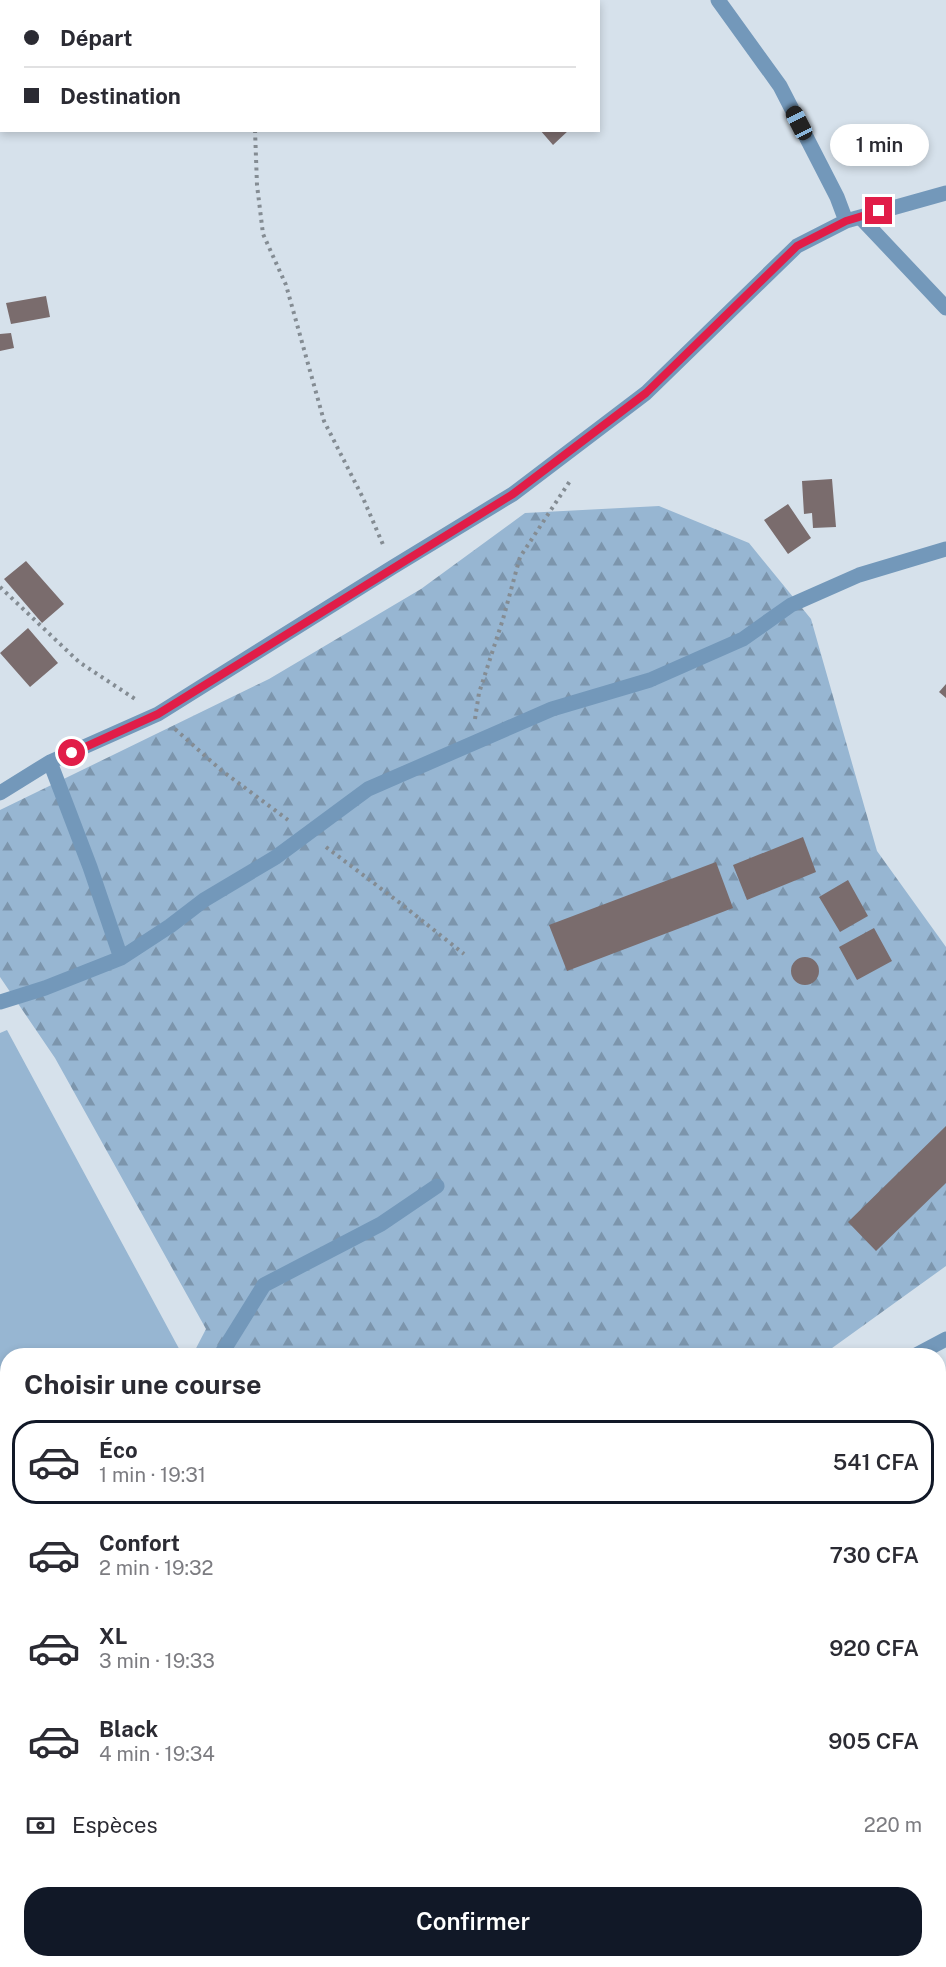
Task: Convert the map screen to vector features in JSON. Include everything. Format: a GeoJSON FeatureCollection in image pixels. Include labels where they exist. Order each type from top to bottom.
{"type":"FeatureCollection","features":[{"type":"Feature","properties":{"kind":"street"},"geometry":{"type":"LineString","coordinates":[[718,0],[780,86],[837,197],[853,219],[946,308]]}},
{"type":"Feature","properties":{"kind":"street"},"geometry":{"type":"LineString","coordinates":[[0,793],[50,762],[158,714],[513,494],[646,393],[797,246],[853,219],[946,193]]}},
{"type":"Feature","properties":{"kind":"street"},"geometry":{"type":"LineString","coordinates":[[0,1002],[45,988],[121,958],[170,926],[204,900],[276,857],[368,789],[552,709],[660,676],[743,639],[791,605],[859,575],[946,549]]}},
{"type":"Feature","properties":{"kind":"street"},"geometry":{"type":"LineString","coordinates":[[50,762],[90,867],[121,958]]}},
{"type":"Feature","properties":{"kind":"street"},"geometry":{"type":"LineString","coordinates":[[225,1348],[264,1285],[381,1224],[437,1186]]}},
{"type":"Feature","properties":{"kind":"street"},"geometry":{"type":"LineString","coordinates":[[929,1348],[946,1339]]}},
{"type":"Feature","properties":{"kind":"path"},"geometry":{"type":"LineString","coordinates":[[255,132],[257,185],[263,234],[286,285],[324,421],[363,498],[393,567]]}},
{"type":"Feature","properties":{"kind":"path"},"geometry":{"type":"LineString","coordinates":[[472,744],[479,693],[520,556],[572,477]]}},
{"type":"Feature","properties":{"kind":"path"},"geometry":{"type":"LineString","coordinates":[[0,587],[79,662],[158,714],[221,770],[400,903],[464,954]]}},
{"type":"Feature","properties":{"kind":"green space"},"geometry":{"type":"Polygon","coordinates":[[[659,506],[749,543],[811,619],[877,851],[946,947],[946,1266],[832,1348],[196,1348],[206,1329],[55,1058],[0,977],[0,810],[269,679],[421,589],[525,513],[659,506]]]}},
{"type":"Feature","properties":{"kind":"green space"},"geometry":{"type":"Polygon","coordinates":[[[7,1030],[179,1348],[0,1348],[0,1033],[7,1030]]]}},
{"type":"Feature","properties":{"kind":"building"},"geometry":{"type":"Polygon","coordinates":[[[542,132],[567,132],[553,145],[542,132]]]}},
{"type":"Feature","properties":{"kind":"building"},"geometry":{"type":"Polygon","coordinates":[[[46,296],[50,317],[11,324],[6,303],[46,296]]]}},
{"type":"Feature","properties":{"kind":"building"},"geometry":{"type":"Polygon","coordinates":[[[11,333],[14,348],[0,351],[0,334],[11,333]]]}},
{"type":"Feature","properties":{"kind":"building"},"geometry":{"type":"Polygon","coordinates":[[[832,479],[836,527],[813,528],[812,513],[804,514],[802,481],[832,479]]]}},
{"type":"Feature","properties":{"kind":"building"},"geometry":{"type":"Polygon","coordinates":[[[788,504],[811,538],[788,554],[764,520],[788,504]]]}},
{"type":"Feature","properties":{"kind":"building"},"geometry":{"type":"Polygon","coordinates":[[[26,561],[64,604],[42,623],[4,579],[26,561]]]}},
{"type":"Feature","properties":{"kind":"building"},"geometry":{"type":"Polygon","coordinates":[[[28,628],[58,663],[30,687],[0,653],[28,628]]]}},
{"type":"Feature","properties":{"kind":"building"},"geometry":{"type":"Polygon","coordinates":[[[946,684],[946,698],[939,692],[946,684]]]}},
{"type":"Feature","properties":{"kind":"building"},"geometry":{"type":"Polygon","coordinates":[[[803,837],[816,872],[747,900],[733,865],[803,837]]]}},
{"type":"Feature","properties":{"kind":"building"},"geometry":{"type":"Polygon","coordinates":[[[716,862],[733,908],[567,971],[549,925],[716,862]]]}},
{"type":"Feature","properties":{"kind":"building"},"geometry":{"type":"Polygon","coordinates":[[[848,880],[868,916],[840,932],[819,897],[848,880]]]}},
{"type":"Feature","properties":{"kind":"building"},"geometry":{"type":"Polygon","coordinates":[[[874,928],[892,961],[857,980],[839,947],[874,928]]]}},
{"type":"Feature","properties":{"kind":"building"},"geometry":{"type":"Polygon","coordinates":[[[805,957],[815,961],[819,971],[815,981],[805,985],[795,981],[791,971],[795,961],[805,957]]]}},
{"type":"Feature","properties":{"kind":"building"},"geometry":{"type":"Polygon","coordinates":[[[946,1126],[946,1183],[876,1251],[848,1222],[946,1126]]]}},
{"type":"Feature","properties":{"kind":"route"},"geometry":{"type":"LineString","coordinates":[[72,753],[158,714],[513,494],[646,393],[797,246],[846,221],[879,211]]}}]}
